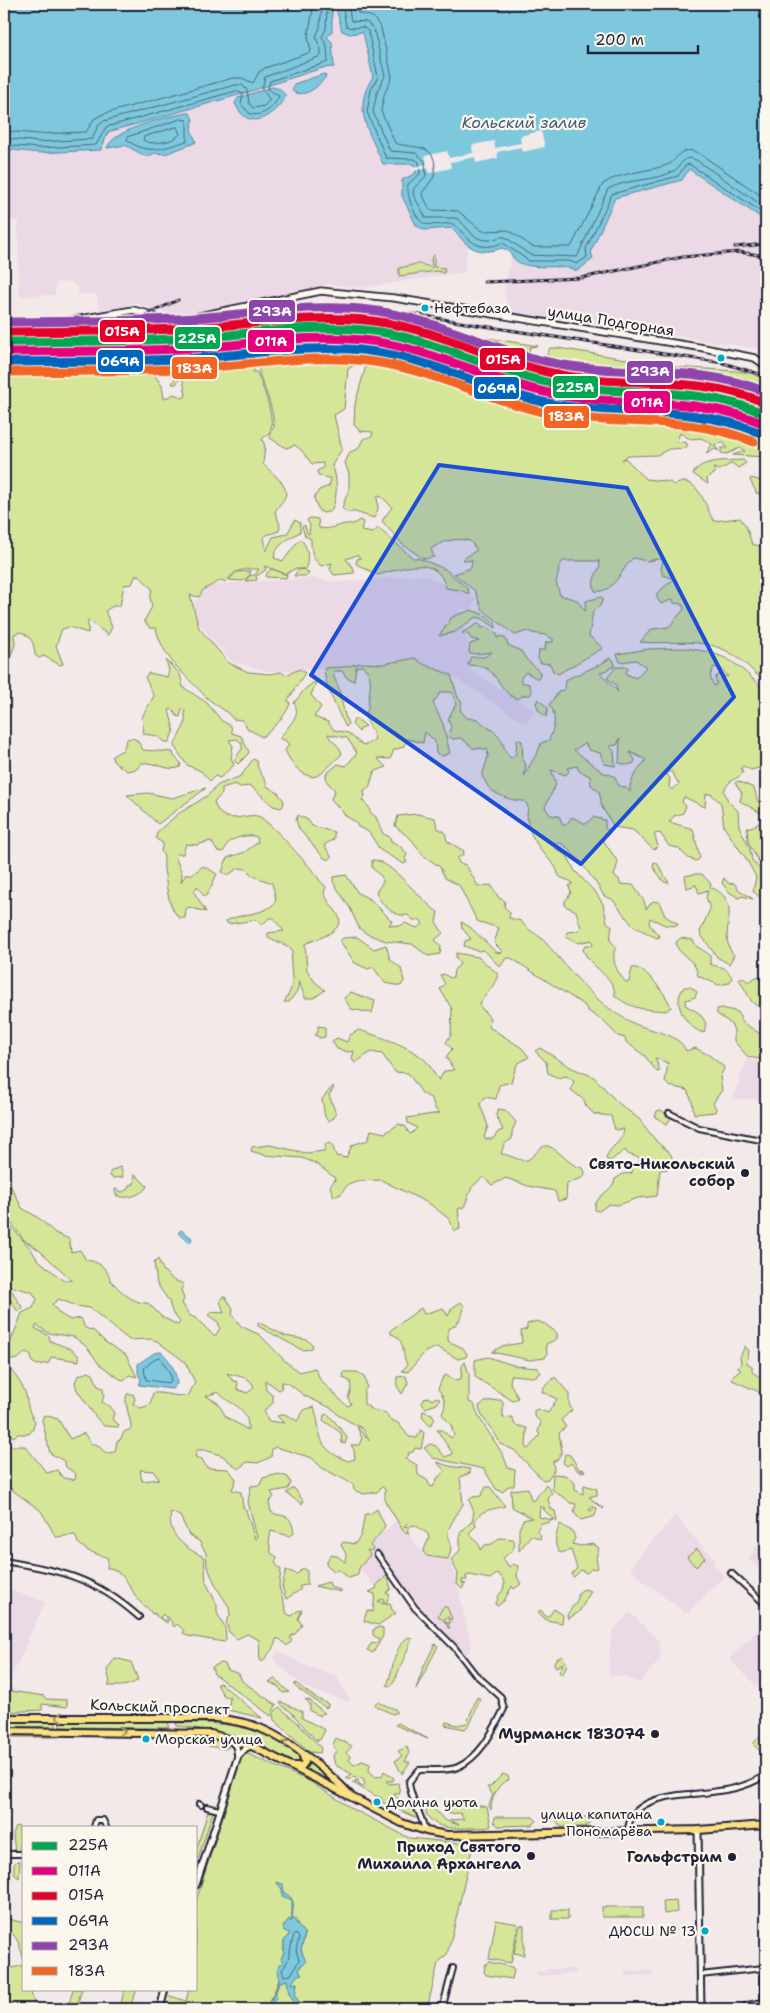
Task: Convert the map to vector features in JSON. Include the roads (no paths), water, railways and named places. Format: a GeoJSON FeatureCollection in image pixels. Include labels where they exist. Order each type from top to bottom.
{"type":"FeatureCollection","features":[{"type":"Feature","properties":{"kind":"main road","name":"улица Подгорная"},"geometry":{"type":"LineString","coordinates":[[4,322],[62,322],[133,310],[162,320],[174,321],[321,291],[449,307],[748,356],[766,366]]}},
{"type":"Feature","properties":{"kind":"main road","name":"Кольский проспект"},"geometry":{"type":"LineString","coordinates":[[4,1718],[215,1718],[247,1724],[274,1735],[301,1753],[351,1796]]}},
{"type":"Feature","properties":{"kind":"main road"},"geometry":{"type":"LineString","coordinates":[[176,1732],[172,1723],[178,1718]]}},
{"type":"Feature","properties":{"kind":"main road","name":"Кольский проспект"},"geometry":{"type":"LineString","coordinates":[[4,1731],[211,1734],[252,1746],[402,1823],[426,1831],[464,1836],[698,1830],[766,1825]]}},
{"type":"Feature","properties":{"kind":"main road"},"geometry":{"type":"LineString","coordinates":[[287,1764],[302,1766],[305,1762],[301,1753]]}},
{"type":"Feature","properties":{"kind":"street"},"geometry":{"type":"LineString","coordinates":[[669,1113],[699,1128],[766,1141]]}},
{"type":"Feature","properties":{"kind":"street"},"geometry":{"type":"LineString","coordinates":[[766,1184],[764,1192],[766,1195]]}},
{"type":"Feature","properties":{"kind":"street"},"geometry":{"type":"LineString","coordinates":[[377,1554],[415,1608],[454,1646],[471,1670],[501,1697],[504,1709],[488,1740],[477,1753],[458,1767],[419,1770],[409,1782],[410,1792],[423,1819],[426,1831]]}},
{"type":"Feature","properties":{"kind":"street"},"geometry":{"type":"LineString","coordinates":[[4,1561],[81,1579],[116,1597],[139,1617]]}},
{"type":"Feature","properties":{"kind":"street"},"geometry":{"type":"LineString","coordinates":[[732,1573],[766,1605]]}},
{"type":"Feature","properties":{"kind":"street"},"geometry":{"type":"LineString","coordinates":[[228,1738],[236,1746],[238,1756]]}},
{"type":"Feature","properties":{"kind":"street"},"geometry":{"type":"LineString","coordinates":[[198,1878],[238,1756],[246,1748],[252,1746]]}},
{"type":"Feature","properties":{"kind":"street"},"geometry":{"type":"LineString","coordinates":[[628,1831],[631,1817],[651,1801],[662,1797],[725,1792],[755,1782],[766,1775]]}},
{"type":"Feature","properties":{"kind":"street"},"geometry":{"type":"LineString","coordinates":[[207,1807],[219,1810]]}},
{"type":"Feature","properties":{"kind":"street"},"geometry":{"type":"LineString","coordinates":[[94,1826],[96,1820],[99,1819],[103,1820],[106,1826]]}},
{"type":"Feature","properties":{"kind":"street"},"geometry":{"type":"LineString","coordinates":[[698,1830],[701,2009]]}},
{"type":"Feature","properties":{"kind":"street"},"geometry":{"type":"LineString","coordinates":[[4,1854],[22,1854]]}},
{"type":"Feature","properties":{"kind":"street"},"geometry":{"type":"LineString","coordinates":[[442,2009],[453,1968]]}},
{"type":"Feature","properties":{"kind":"street"},"geometry":{"type":"LineString","coordinates":[[700,1975],[764,1968],[764,2002],[747,2005],[742,2009]]}},
{"type":"Feature","properties":{"kind":"street"},"geometry":{"type":"LineString","coordinates":[[160,2009],[165,1990]]}},
{"type":"Feature","properties":{"kind":"water","name":"Кольский залив"},"geometry":{"type":"Polygon","coordinates":[[[4,4],[766,4],[766,221],[689,169],[682,180],[615,198],[591,251],[593,259],[577,271],[569,268],[521,264],[514,259],[509,251],[502,248],[486,251],[473,248],[467,245],[452,228],[424,230],[416,225],[402,196],[402,180],[416,173],[414,164],[383,164],[368,131],[363,110],[363,100],[373,77],[363,32],[350,34],[342,31],[336,8],[332,9],[332,31],[327,37],[332,42],[334,67],[322,68],[242,94],[108,132],[101,150],[39,153],[4,149],[4,4]]]}},
{"type":"Feature","properties":{"kind":"water"},"geometry":{"type":"Polygon","coordinates":[[[324,74],[326,76],[323,80],[311,91],[301,94],[292,91],[294,84],[324,74]]]}},
{"type":"Feature","properties":{"kind":"water"},"geometry":{"type":"Polygon","coordinates":[[[272,87],[280,89],[286,96],[275,110],[261,119],[254,120],[247,118],[240,112],[235,103],[238,98],[272,87]]]}},
{"type":"Feature","properties":{"kind":"water"},"geometry":{"type":"Polygon","coordinates":[[[190,113],[193,120],[191,129],[196,142],[192,144],[165,154],[155,153],[147,157],[125,145],[107,148],[111,141],[130,129],[156,120],[190,113]]]}},
{"type":"Feature","properties":{"kind":"water"},"geometry":{"type":"Polygon","coordinates":[[[181,1230],[192,1238],[190,1243],[178,1233],[181,1230]]]}},
{"type":"Feature","properties":{"kind":"water"},"geometry":{"type":"Polygon","coordinates":[[[161,1352],[172,1366],[177,1384],[172,1389],[139,1385],[141,1380],[138,1373],[138,1364],[154,1353],[161,1352]]]}},
{"type":"Feature","properties":{"kind":"water"},"geometry":{"type":"Polygon","coordinates":[[[276,1882],[283,1884],[284,1893],[293,1900],[292,1918],[305,1934],[301,1950],[306,1962],[300,1966],[299,1971],[302,1974],[298,1975],[291,1984],[297,1983],[295,1995],[303,2009],[297,2007],[289,1993],[287,1980],[280,1982],[276,1991],[276,1998],[268,2006],[260,2004],[268,2005],[276,1990],[279,1980],[278,1966],[283,1963],[281,1958],[284,1953],[284,1941],[290,1933],[284,1931],[283,1927],[289,1919],[291,1922],[292,1900],[282,1896],[282,1889],[276,1882]]]}},
{"type":"Feature","properties":{"kind":"waterway"},"geometry":{"type":"LineString","coordinates":[[240,2009],[255,2003],[260,2004]]}},
{"type":"Feature","properties":{"kind":"railway"},"geometry":{"type":"LineString","coordinates":[[735,247],[766,244]]}},
{"type":"Feature","properties":{"kind":"railway"},"geometry":{"type":"LineString","coordinates":[[484,282],[581,278],[683,257],[739,252],[766,256]]}},
{"type":"Feature","properties":{"kind":"railway"},"geometry":{"type":"LineString","coordinates":[[124,325],[178,300]]}},
{"type":"Feature","properties":{"kind":"railway"},"geometry":{"type":"LineString","coordinates":[[4,335],[163,332],[212,327],[308,307],[374,307],[723,363],[766,376]]}},
{"type":"Feature","properties":{"kind":"place","name":"Нефтебаза"},"geometry":{"type":"Point","coordinates":[425,308]}},
{"type":"Feature","properties":{"kind":"place","name":"Свято-Никольский собор"},"geometry":{"type":"Point","coordinates":[745,1173]}},
{"type":"Feature","properties":{"kind":"place","name":"Мурманск 183074"},"geometry":{"type":"Point","coordinates":[655,1734]}},
{"type":"Feature","properties":{"kind":"place","name":"Морская улица"},"geometry":{"type":"Point","coordinates":[146,1739]}},
{"type":"Feature","properties":{"kind":"place","name":"Долина уюта"},"geometry":{"type":"Point","coordinates":[377,1802]}},
{"type":"Feature","properties":{"kind":"place","name":"улица капитана Пономарёва"},"geometry":{"type":"Point","coordinates":[661,1822]}},
{"type":"Feature","properties":{"kind":"place","name":"Приход Святого Михаила Архангела"},"geometry":{"type":"Point","coordinates":[531,1856]}},
{"type":"Feature","properties":{"kind":"place","name":"Гольфстрим"},"geometry":{"type":"Point","coordinates":[732,1857]}},
{"type":"Feature","properties":{"kind":"place","name":"ДЮСШ № 13"},"geometry":{"type":"Point","coordinates":[705,1931]}}]}
